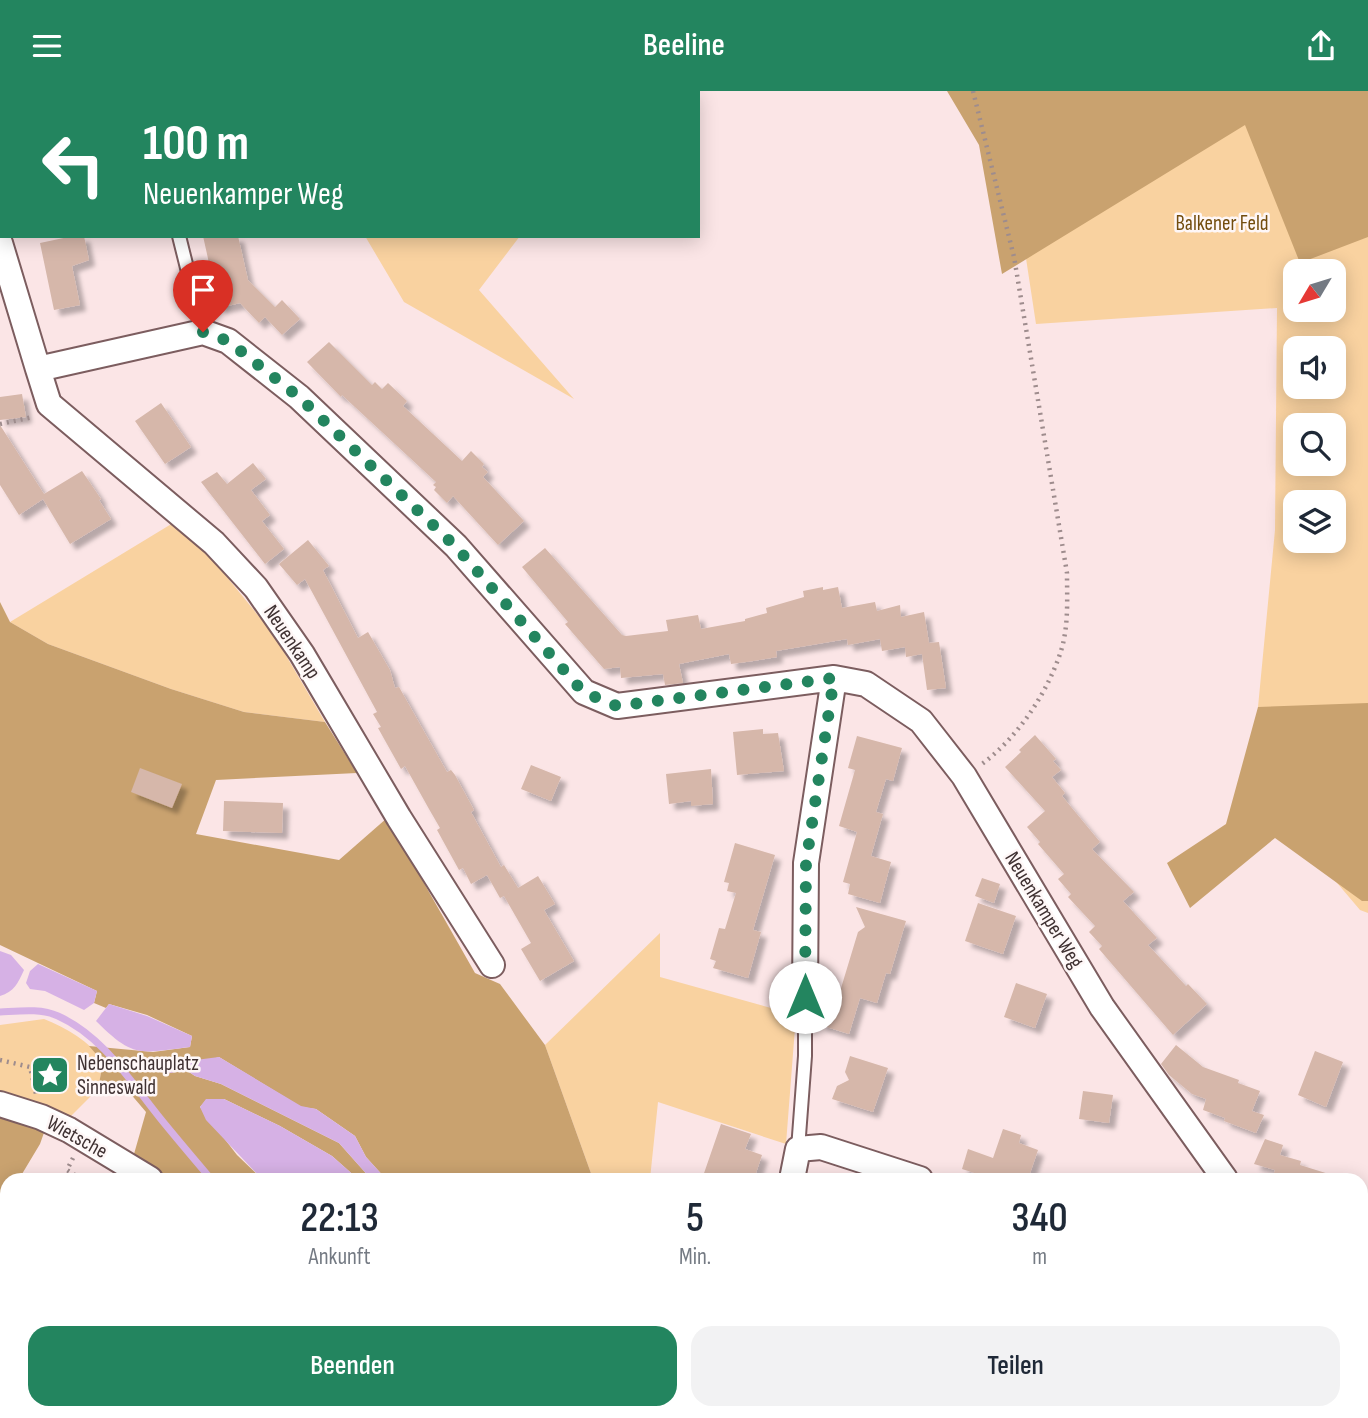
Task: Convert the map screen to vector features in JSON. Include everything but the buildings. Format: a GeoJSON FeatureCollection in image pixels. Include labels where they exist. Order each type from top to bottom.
{"type":"FeatureCollection","features":[{"type":"Feature","properties":{"kind":"street"},"geometry":{"type":"LineString","coordinates":[[0,243],[50,404]]}},
{"type":"Feature","properties":{"kind":"street","name":"Neuenkamper Weg"},"geometry":{"type":"LineString","coordinates":[[203,332],[228,341],[299,397],[456,547],[583,692],[617,706],[834,678],[866,684],[921,721],[964,776],[1102,1007],[1221,1173]]}},
{"type":"Feature","properties":{"kind":"street"},"geometry":{"type":"LineString","coordinates":[[38,369],[203,332]]}},
{"type":"Feature","properties":{"kind":"street","name":"Neuenkamp"},"geometry":{"type":"LineString","coordinates":[[50,404],[214,543],[256,588],[302,654],[406,829],[492,965]]}},
{"type":"Feature","properties":{"kind":"street"},"geometry":{"type":"LineString","coordinates":[[805,997],[806,863],[834,678]]}},
{"type":"Feature","properties":{"kind":"street","name":"Wietsche"},"geometry":{"type":"LineString","coordinates":[[0,1104],[41,1117],[69,1130],[140,1173]]}},
{"type":"Feature","properties":{"kind":"street"},"geometry":{"type":"LineString","coordinates":[[793,1173],[798,1149],[821,1147],[901,1173]]}},
{"type":"Feature","properties":{"kind":"lane"},"geometry":{"type":"LineString","coordinates":[[180,238],[203,332]]}},
{"type":"Feature","properties":{"kind":"lane"},"geometry":{"type":"LineString","coordinates":[[798,1149],[805,1056],[805,997]]}},
{"type":"Feature","properties":{"kind":"path"},"geometry":{"type":"LineString","coordinates":[[964,776],[1007,742],[1037,702],[1060,653],[1067,617],[1067,573],[1014,257],[973,91]]}},
{"type":"Feature","properties":{"kind":"path"},"geometry":{"type":"LineString","coordinates":[[0,424],[30,420],[50,404]]}},
{"type":"Feature","properties":{"kind":"path"},"geometry":{"type":"LineString","coordinates":[[0,1060],[30,1067],[41,1117]]}},
{"type":"Feature","properties":{"kind":"green space","name":"Balkener Feld"},"geometry":{"type":"Polygon","coordinates":[[[1368,93],[1368,913],[1360,910],[1310,851],[1272,707],[1258,707],[1275,530],[1277,308],[1036,324],[1022,232],[1229,125],[1368,93]]]}},
{"type":"Feature","properties":{"kind":"green space"},"geometry":{"type":"Polygon","coordinates":[[[366,238],[518,238],[479,290],[574,399],[404,302],[366,238]]]}},
{"type":"Feature","properties":{"kind":"green space"},"geometry":{"type":"Polygon","coordinates":[[[173,523],[209,555],[274,635],[325,722],[244,712],[171,689],[48,644],[10,622],[173,523]]]}},
{"type":"Feature","properties":{"kind":"green space"},"geometry":{"type":"Polygon","coordinates":[[[660,933],[660,977],[796,1015],[786,1144],[658,1102],[651,1173],[591,1173],[545,1045],[660,933]]]}},
{"type":"Feature","properties":{"kind":"green space","name":"Nebenschauplatz Sinneswald"},"geometry":{"type":"Polygon","coordinates":[[[44,1019],[77,1036],[98,1054],[103,1062],[98,1089],[67,1120],[0,1095],[0,1025],[44,1019]]]}},
{"type":"Feature","properties":{"kind":"shaded area"},"geometry":{"type":"Polygon","coordinates":[[[947,91],[1368,91],[1368,237],[1310,259],[1298,259],[1245,125],[1002,274],[979,145],[947,91]]]}},
{"type":"Feature","properties":{"kind":"shaded area"},"geometry":{"type":"Polygon","coordinates":[[[0,602],[10,622],[48,644],[171,689],[244,712],[325,722],[357,773],[216,780],[196,834],[339,860],[387,818],[475,973],[500,984],[545,1045],[591,1173],[381,1173],[366,1157],[355,1136],[316,1109],[301,1107],[219,1057],[165,1074],[186,1070],[195,1076],[221,1084],[339,1143],[366,1173],[351,1173],[332,1156],[280,1126],[224,1099],[206,1100],[200,1107],[237,1155],[256,1173],[157,1173],[134,1154],[146,1112],[129,1092],[116,1094],[98,1089],[103,1062],[89,1046],[153,1052],[190,1047],[192,1036],[147,1015],[109,1004],[106,1008],[94,1003],[97,991],[0,945],[0,602]]]}},
{"type":"Feature","properties":{"kind":"shaded area"},"geometry":{"type":"Polygon","coordinates":[[[1368,703],[1368,901],[1362,901],[1275,838],[1190,908],[1167,863],[1226,824],[1258,707],[1368,703]]]}},
{"type":"Feature","properties":{"kind":"shaded area"},"geometry":{"type":"Polygon","coordinates":[[[0,951],[11,955],[24,970],[15,986],[0,996],[0,951]]]}},
{"type":"Feature","properties":{"kind":"shaded area"},"geometry":{"type":"Polygon","coordinates":[[[38,964],[97,991],[94,1003],[84,1010],[45,991],[30,989],[26,983],[30,971],[38,964]]]}},
{"type":"Feature","properties":{"kind":"shaded area"},"geometry":{"type":"Polygon","coordinates":[[[109,1004],[147,1016],[192,1036],[190,1047],[160,1051],[129,1048],[96,1021],[109,1004]]]}},
{"type":"Feature","properties":{"kind":"shaded area"},"geometry":{"type":"Polygon","coordinates":[[[219,1057],[301,1106],[316,1109],[355,1136],[366,1157],[381,1173],[366,1173],[339,1143],[221,1084],[195,1076],[186,1070],[164,1074],[164,1064],[219,1057]]]}},
{"type":"Feature","properties":{"kind":"shaded area"},"geometry":{"type":"Polygon","coordinates":[[[206,1099],[224,1099],[280,1126],[332,1156],[351,1173],[256,1173],[206,1120],[200,1107],[206,1099]]]}},
{"type":"Feature","properties":{"kind":"shaded area"},"geometry":{"type":"Polygon","coordinates":[[[0,1115],[46,1127],[40,1144],[23,1173],[0,1173],[0,1115]]]}},
{"type":"Feature","properties":{"kind":"waterway"},"geometry":{"type":"LineString","coordinates":[[0,1012],[51,1013],[89,1035],[115,1061],[206,1173]]}},
{"type":"Feature","properties":{"kind":"place","name":"Nebenschauplatz Sinneswald"},"geometry":{"type":"Point","coordinates":[50,1075]}},
{"type":"Feature","properties":{"kind":"route"},"geometry":{"type":"LineString","coordinates":[[203,332],[228,341],[299,397],[456,547],[583,692],[617,706],[834,678],[806,863],[805,997]]}}]}
